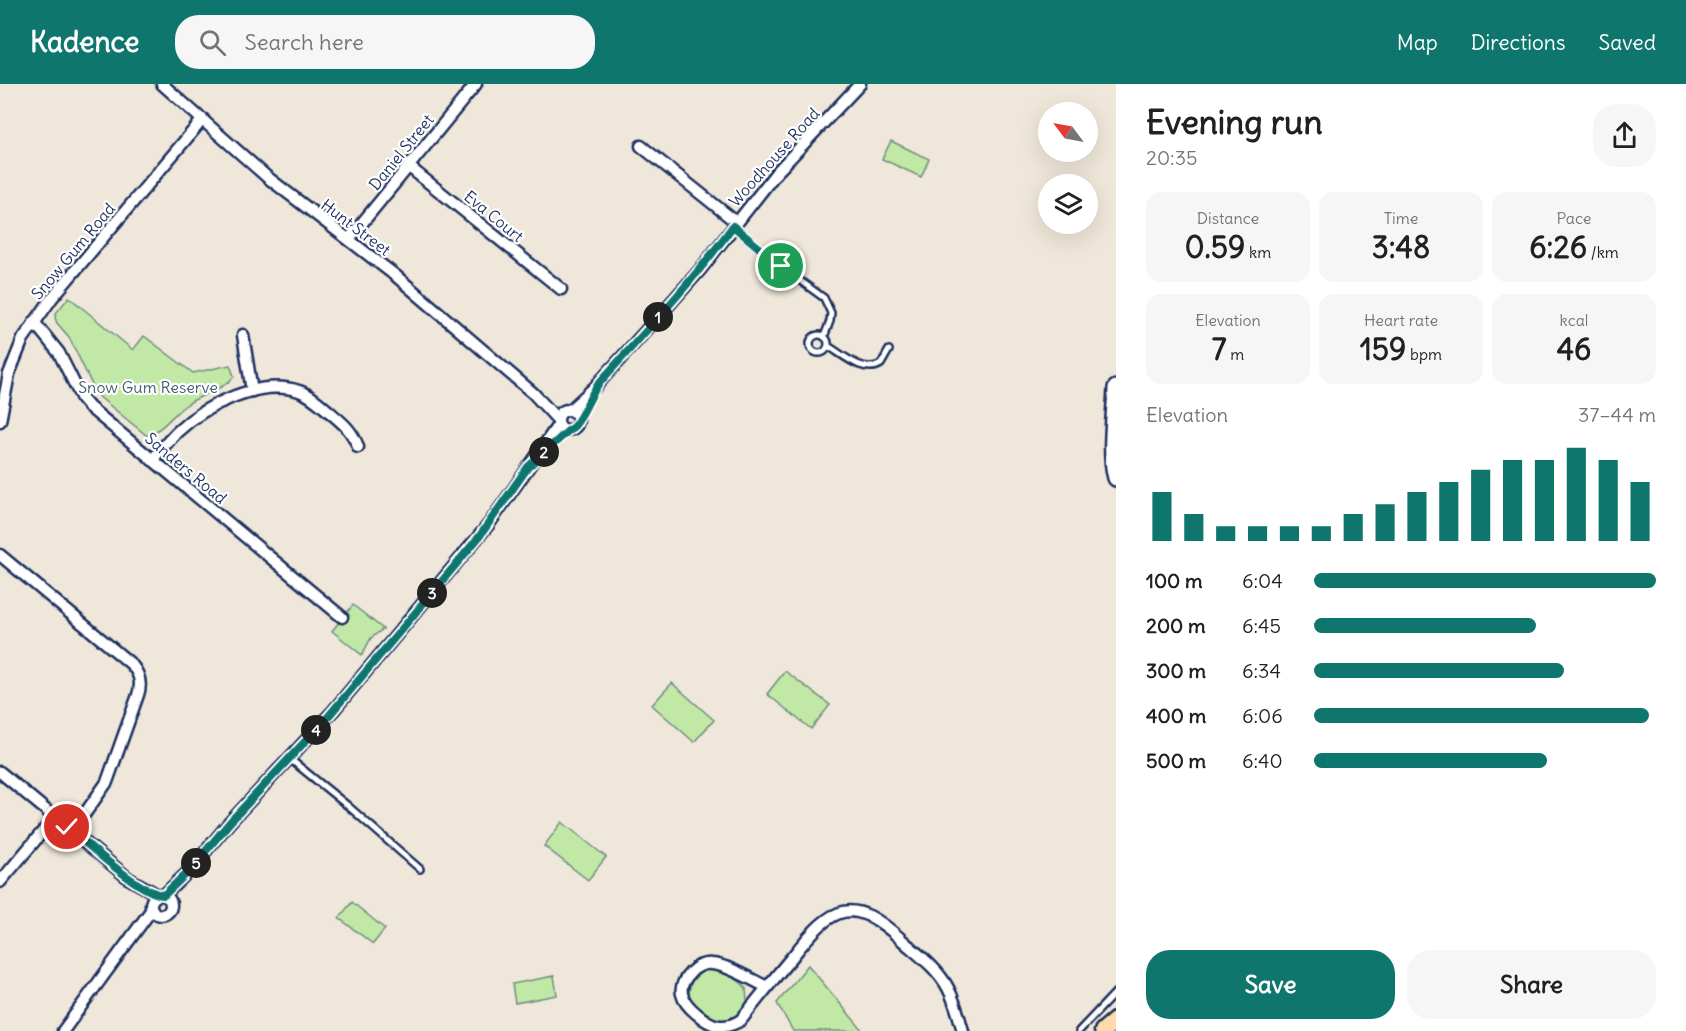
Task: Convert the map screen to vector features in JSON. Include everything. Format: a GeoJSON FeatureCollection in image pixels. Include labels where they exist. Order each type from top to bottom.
{"type":"FeatureCollection","features":[{"type":"Feature","properties":{"kind":"main road"},"geometry":{"type":"LineString","coordinates":[[1116,388],[1114,470],[1116,478]]}},
{"type":"Feature","properties":{"kind":"main road"},"geometry":{"type":"LineString","coordinates":[[1103,1031],[1116,1020]]}},
{"type":"Feature","properties":{"kind":"street","name":"Hunt Street"},"geometry":{"type":"LineString","coordinates":[[162,84],[267,177],[396,276],[533,393],[562,416],[576,414],[578,419]]}},
{"type":"Feature","properties":{"kind":"street","name":"Daniel Street"},"geometry":{"type":"LineString","coordinates":[[349,239],[476,84]]}},
{"type":"Feature","properties":{"kind":"street"},"geometry":{"type":"LineString","coordinates":[[845,84],[857,88]]}},
{"type":"Feature","properties":{"kind":"street","name":"Woodhouse Road"},"geometry":{"type":"LineString","coordinates":[[63,1031],[157,904],[333,711],[479,537],[562,416],[595,387],[700,270],[783,166],[857,88]]}},
{"type":"Feature","properties":{"kind":"street","name":"Snow Gum Road"},"geometry":{"type":"LineString","coordinates":[[0,421],[14,358],[34,322],[203,119]]}},
{"type":"Feature","properties":{"kind":"street"},"geometry":{"type":"LineString","coordinates":[[641,146],[735,224]]}},
{"type":"Feature","properties":{"kind":"street","name":"Eva Court"},"geometry":{"type":"LineString","coordinates":[[408,165],[561,289]]}},
{"type":"Feature","properties":{"kind":"street","name":"Sanders Road"},"geometry":{"type":"LineString","coordinates":[[34,322],[54,344],[85,404],[342,617]]}},
{"type":"Feature","properties":{"kind":"street"},"geometry":{"type":"LineString","coordinates":[[243,335],[252,391]]}},
{"type":"Feature","properties":{"kind":"street"},"geometry":{"type":"LineString","coordinates":[[152,460],[178,431],[203,412],[227,399],[252,391],[276,387],[302,391],[315,399],[349,429],[358,447]]}},
{"type":"Feature","properties":{"kind":"street","name":"Woodhouse Road"},"geometry":{"type":"LineString","coordinates":[[528,467],[575,427],[595,387]]}},
{"type":"Feature","properties":{"kind":"street"},"geometry":{"type":"LineString","coordinates":[[562,416],[562,429],[568,431]]}},
{"type":"Feature","properties":{"kind":"street"},"geometry":{"type":"LineString","coordinates":[[0,555],[124,657],[139,676],[138,695],[111,773],[100,793],[84,807],[70,829]]}},
{"type":"Feature","properties":{"kind":"street"},"geometry":{"type":"LineString","coordinates":[[0,772],[157,904]]}},
{"type":"Feature","properties":{"kind":"street"},"geometry":{"type":"LineString","coordinates":[[0,882],[55,817]]}},
{"type":"Feature","properties":{"kind":"street","name":"Woodhouse Road"},"geometry":{"type":"LineString","coordinates":[[157,904],[168,897],[171,904],[190,870]]}},
{"type":"Feature","properties":{"kind":"street"},"geometry":{"type":"LineString","coordinates":[[767,987],[710,963],[693,970],[684,982],[682,995],[686,1006],[707,1023],[714,1027],[727,1028],[741,1020],[819,924],[837,914],[863,913],[887,926],[940,976],[952,996],[963,1031]]}},
{"type":"Feature","properties":{"kind":"lane"},"geometry":{"type":"LineString","coordinates":[[735,224],[784,269],[824,298],[831,313],[824,337]]}},
{"type":"Feature","properties":{"kind":"lane"},"geometry":{"type":"LineString","coordinates":[[818,336],[824,337],[828,346],[825,351],[819,353],[811,347],[813,338],[818,336]]}},
{"type":"Feature","properties":{"kind":"lane"},"geometry":{"type":"LineString","coordinates":[[828,346],[849,359],[872,368],[881,364],[889,350]]}},
{"type":"Feature","properties":{"kind":"lane"},"geometry":{"type":"LineString","coordinates":[[290,759],[420,869]]}},
{"type":"Feature","properties":{"kind":"lane"},"geometry":{"type":"LineString","coordinates":[[1079,1031],[1116,992]]}},
{"type":"Feature","properties":{"kind":"green space"},"geometry":{"type":"Polygon","coordinates":[[[891,141],[929,159],[921,177],[882,159],[891,141]]]}},
{"type":"Feature","properties":{"kind":"green space","name":"Snow Gum Reserve"},"geometry":{"type":"Polygon","coordinates":[[[69,297],[133,350],[144,336],[193,373],[230,365],[234,376],[225,385],[191,401],[161,427],[146,435],[97,395],[69,337],[55,318],[56,313],[69,297]]]}},
{"type":"Feature","properties":{"kind":"green space"},"geometry":{"type":"Polygon","coordinates":[[[353,605],[383,629],[371,638],[362,655],[332,631],[353,605]]]}},
{"type":"Feature","properties":{"kind":"green space"},"geometry":{"type":"Polygon","coordinates":[[[785,671],[830,705],[811,729],[767,694],[785,671]]]}},
{"type":"Feature","properties":{"kind":"green space"},"geometry":{"type":"Polygon","coordinates":[[[672,683],[714,720],[694,742],[652,705],[672,683]]]}},
{"type":"Feature","properties":{"kind":"green space"},"geometry":{"type":"Polygon","coordinates":[[[562,822],[606,857],[588,880],[544,846],[562,822]]]}},
{"type":"Feature","properties":{"kind":"green space"},"geometry":{"type":"Polygon","coordinates":[[[352,902],[385,929],[373,944],[339,918],[352,902]]]}},
{"type":"Feature","properties":{"kind":"green space"},"geometry":{"type":"Polygon","coordinates":[[[808,965],[863,1031],[793,1031],[777,1003],[808,965]]]}},
{"type":"Feature","properties":{"kind":"green space"},"geometry":{"type":"Polygon","coordinates":[[[706,970],[728,975],[746,988],[747,1002],[733,1017],[719,1020],[711,1017],[690,999],[689,989],[692,982],[706,970]]]}},
{"type":"Feature","properties":{"kind":"green space"},"geometry":{"type":"Polygon","coordinates":[[[554,976],[557,995],[515,1003],[512,984],[554,976]]]}},
{"type":"Feature","properties":{"kind":"route"},"geometry":{"type":"LineString","coordinates":[[67,827],[128,878],[158,895],[164,895],[190,870],[230,822],[333,711],[479,537],[528,467],[575,427],[595,387],[700,270],[733,226],[781,266]]}}]}
